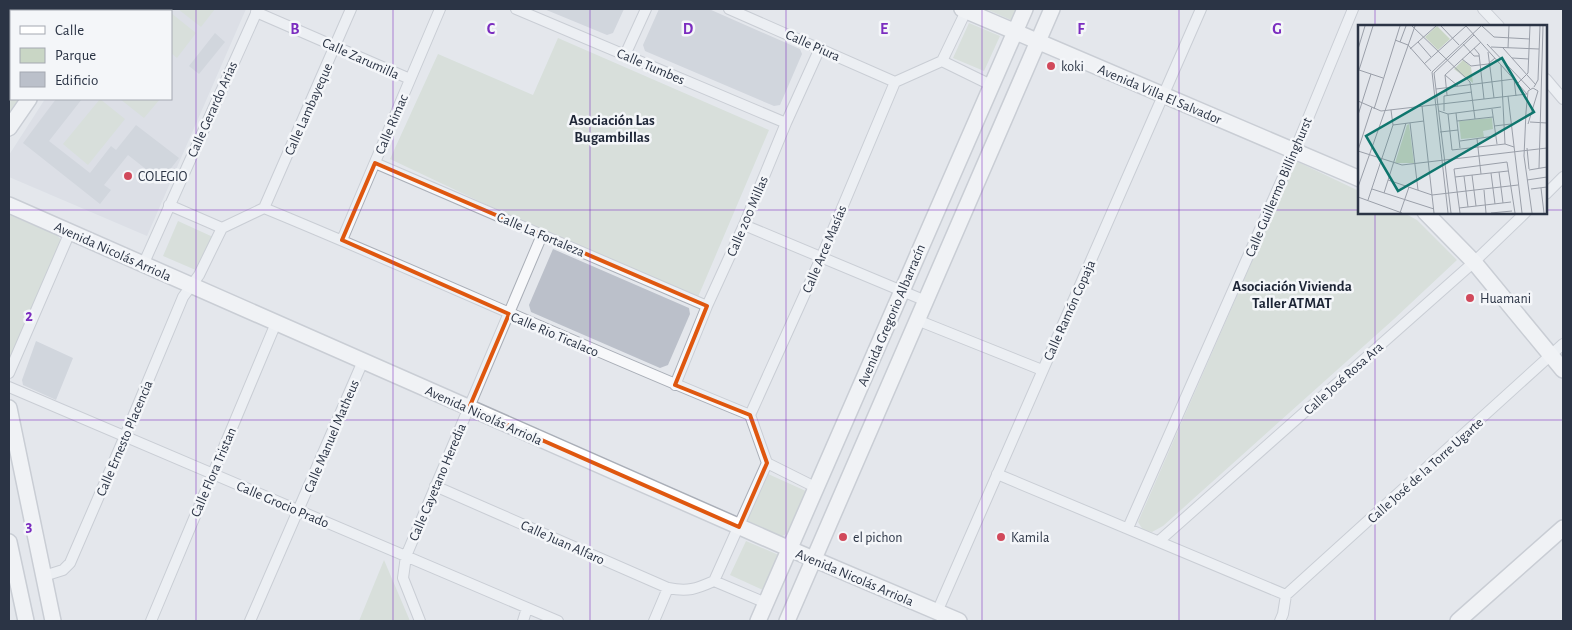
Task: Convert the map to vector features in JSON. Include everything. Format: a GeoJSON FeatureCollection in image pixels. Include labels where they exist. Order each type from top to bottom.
{"type":"FeatureCollection","features":[{"type":"Feature","properties":{"kind":"street","name":"Calle Lambayeque"},"geometry":{"type":"LineString","coordinates":[[264,208],[351,9]]}},
{"type":"Feature","properties":{"kind":"street","name":"Calle Rimac"},"geometry":{"type":"LineString","coordinates":[[342,240],[440,9]]}},
{"type":"Feature","properties":{"kind":"street","name":"Calle Tumbes"},"geometry":{"type":"LineString","coordinates":[[516,9],[786,123]]}},
{"type":"Feature","properties":{"kind":"street"},"geometry":{"type":"LineString","coordinates":[[625,55],[646,9]]}},
{"type":"Feature","properties":{"kind":"street","name":"Calle Piura"},"geometry":{"type":"LineString","coordinates":[[729,9],[895,82]]}},
{"type":"Feature","properties":{"kind":"street"},"geometry":{"type":"LineString","coordinates":[[895,82],[942,61],[965,9]]}},
{"type":"Feature","properties":{"kind":"street","name":"Avenida Villa El Salvador"},"geometry":{"type":"LineString","coordinates":[[965,9],[1014,32],[1358,178]]}},
{"type":"Feature","properties":{"kind":"street","name":"Avenida Gregorio Albarracín"},"geometry":{"type":"LineString","coordinates":[[758,621],[1025,9]]}},
{"type":"Feature","properties":{"kind":"street","name":"Avenida Gregorio Albarracín"},"geometry":{"type":"LineString","coordinates":[[787,621],[1052,9]]}},
{"type":"Feature","properties":{"kind":"street","name":"Calle Ramón Copaja"},"geometry":{"type":"LineString","coordinates":[[937,612],[1201,9]]}},
{"type":"Feature","properties":{"kind":"street","name":"Calle Guillermo Billinghurst"},"geometry":{"type":"LineString","coordinates":[[1128,528],[1295,150],[1353,9]]}},
{"type":"Feature","properties":{"kind":"street"},"geometry":{"type":"LineString","coordinates":[[1484,9],[1498,25]]}},
{"type":"Feature","properties":{"kind":"street","name":"Calle Zarumilla"},"geometry":{"type":"LineString","coordinates":[[257,10],[410,79]]}},
{"type":"Feature","properties":{"kind":"street","name":"Calle Gerardo Arias"},"geometry":{"type":"LineString","coordinates":[[143,265],[257,10]]}},
{"type":"Feature","properties":{"kind":"street","name":"Calle 200 Millas"},"geometry":{"type":"LineString","coordinates":[[675,385],[707,306],[820,48]]}},
{"type":"Feature","properties":{"kind":"street"},"geometry":{"type":"LineString","coordinates":[[942,61],[991,85]]}},
{"type":"Feature","properties":{"kind":"street"},"geometry":{"type":"LineString","coordinates":[[1547,80],[1563,99]]}},
{"type":"Feature","properties":{"kind":"street","name":"Calle Arce Masías"},"geometry":{"type":"LineString","coordinates":[[750,415],[821,258],[895,82]]}},
{"type":"Feature","properties":{"kind":"street"},"geometry":{"type":"LineString","coordinates":[[9,128],[28,100]]}},
{"type":"Feature","properties":{"kind":"street","name":"Calle La Fortaleza"},"geometry":{"type":"LineString","coordinates":[[374,163],[707,306]]}},
{"type":"Feature","properties":{"kind":"street"},"geometry":{"type":"LineString","coordinates":[[1547,193],[1563,177]]}},
{"type":"Feature","properties":{"kind":"street"},"geometry":{"type":"LineString","coordinates":[[169,205],[222,228],[264,208]]}},
{"type":"Feature","properties":{"kind":"street","name":"Avenida Nicolás Arriola"},"geometry":{"type":"LineString","coordinates":[[9,206],[739,527],[960,621]]}},
{"type":"Feature","properties":{"kind":"street","name":"Calle Rio Ticalaco"},"geometry":{"type":"LineString","coordinates":[[264,208],[675,385],[750,415]]}},
{"type":"Feature","properties":{"kind":"street"},"geometry":{"type":"LineString","coordinates":[[1427,214],[1474,262],[1563,370]]}},
{"type":"Feature","properties":{"kind":"street","name":"Calle José Rosa Ara"},"geometry":{"type":"LineString","coordinates":[[1159,541],[1474,262],[1524,214]]}},
{"type":"Feature","properties":{"kind":"street"},"geometry":{"type":"LineString","coordinates":[[744,225],[926,301]]}},
{"type":"Feature","properties":{"kind":"street","name":"Calle Ernesto Placencia"},"geometry":{"type":"LineString","coordinates":[[44,576],[63,570],[70,562],[183,297],[199,275],[222,228]]}},
{"type":"Feature","properties":{"kind":"street"},"geometry":{"type":"LineString","coordinates":[[9,373],[70,232]]}},
{"type":"Feature","properties":{"kind":"street","name":"Calle Cayetano Heredia"},"geometry":{"type":"LineString","coordinates":[[420,621],[403,578],[406,556],[542,235]]}},
{"type":"Feature","properties":{"kind":"street"},"geometry":{"type":"LineString","coordinates":[[917,320],[1042,370]]}},
{"type":"Feature","properties":{"kind":"street","name":"Calle Flora Tristan"},"geometry":{"type":"LineString","coordinates":[[151,621],[276,323]]}},
{"type":"Feature","properties":{"kind":"street","name":"Calle José de la Torre Ugarte"},"geometry":{"type":"LineString","coordinates":[[1286,595],[1563,344]]}},
{"type":"Feature","properties":{"kind":"street","name":"Calle Manuel Matheus"},"geometry":{"type":"LineString","coordinates":[[250,621],[363,361]]}},
{"type":"Feature","properties":{"kind":"street","name":"Calle Grocio Prado"},"geometry":{"type":"LineString","coordinates":[[9,387],[558,621]]}},
{"type":"Feature","properties":{"kind":"street"},"geometry":{"type":"LineString","coordinates":[[9,408],[53,621]]}},
{"type":"Feature","properties":{"kind":"street"},"geometry":{"type":"LineString","coordinates":[[750,415],[767,463],[714,581],[766,603]]}},
{"type":"Feature","properties":{"kind":"street"},"geometry":{"type":"LineString","coordinates":[[767,463],[817,488]]}},
{"type":"Feature","properties":{"kind":"street"},"geometry":{"type":"LineString","coordinates":[[997,474],[1286,595],[1280,621]]}},
{"type":"Feature","properties":{"kind":"street","name":"Calle Juan Alfaro"},"geometry":{"type":"LineString","coordinates":[[435,486],[668,588],[681,591],[692,590],[714,581]]}},
{"type":"Feature","properties":{"kind":"street"},"geometry":{"type":"LineString","coordinates":[[1458,621],[1563,528]]}},
{"type":"Feature","properties":{"kind":"street"},"geometry":{"type":"LineString","coordinates":[[9,542],[26,621]]}},
{"type":"Feature","properties":{"kind":"street"},"geometry":{"type":"LineString","coordinates":[[654,621],[668,588]]}},
{"type":"Feature","properties":{"kind":"street"},"geometry":{"type":"LineString","coordinates":[[523,621],[527,608]]}},
{"type":"Feature","properties":{"kind":"highlighted area"},"geometry":{"type":"Polygon","coordinates":[[[375,163],[707,306],[675,385],[750,415],[767,463],[739,527],[469,408],[509,314],[342,240],[375,163]]]}},
{"type":"Feature","properties":{"kind":"shaded area"},"geometry":{"type":"Polygon","coordinates":[[[246,9],[147,236],[9,177],[9,155],[44,100],[172,100],[172,10],[102,10],[246,9]]]}},
{"type":"Feature","properties":{"kind":"green space"},"geometry":{"type":"Polygon","coordinates":[[[178,9],[215,9],[201,27],[178,9]]]}},
{"type":"Feature","properties":{"kind":"green space"},"geometry":{"type":"Polygon","coordinates":[[[986,9],[1016,9],[1011,20],[986,9]]]}},
{"type":"Feature","properties":{"kind":"green space"},"geometry":{"type":"Polygon","coordinates":[[[172,14],[196,33],[177,58],[172,54],[172,14]]]}},
{"type":"Feature","properties":{"kind":"green space"},"geometry":{"type":"Polygon","coordinates":[[[969,23],[1000,36],[984,71],[953,58],[969,23]]]}},
{"type":"Feature","properties":{"kind":"green space"},"geometry":{"type":"Polygon","coordinates":[[[558,38],[769,130],[698,297],[485,204],[390,159],[438,54],[533,95],[558,38]]]}},
{"type":"Feature","properties":{"kind":"green space"},"geometry":{"type":"Polygon","coordinates":[[[9,43],[10,100],[18,100],[9,114],[9,43]]]}},
{"type":"Feature","properties":{"kind":"green space"},"geometry":{"type":"Polygon","coordinates":[[[99,100],[125,119],[88,165],[63,144],[99,100]]]}},
{"type":"Feature","properties":{"kind":"green space"},"geometry":{"type":"Polygon","coordinates":[[[121,100],[159,100],[144,118],[121,100]]]}},
{"type":"Feature","properties":{"kind":"green space"},"geometry":{"type":"Polygon","coordinates":[[[1296,161],[1358,191],[1358,214],[1406,214],[1417,220],[1457,260],[1163,526],[1152,532],[1143,530],[1138,522],[1296,161]]]}},
{"type":"Feature","properties":{"kind":"green space"},"geometry":{"type":"Polygon","coordinates":[[[9,215],[56,234],[62,241],[9,365],[9,215]]]}},
{"type":"Feature","properties":{"kind":"green space"},"geometry":{"type":"Polygon","coordinates":[[[178,221],[213,237],[198,271],[163,256],[178,221]]]}},
{"type":"Feature","properties":{"kind":"green space"},"geometry":{"type":"Polygon","coordinates":[[[766,473],[808,492],[791,531],[781,537],[745,521],[766,473]]]}},
{"type":"Feature","properties":{"kind":"green space"},"geometry":{"type":"Polygon","coordinates":[[[746,541],[781,556],[765,591],[730,575],[746,541]]]}},
{"type":"Feature","properties":{"kind":"green space"},"geometry":{"type":"Polygon","coordinates":[[[384,560],[410,621],[359,621],[384,560]]]}},
{"type":"Feature","properties":{"kind":"building"},"geometry":{"type":"Polygon","coordinates":[[[544,9],[624,9],[613,33],[607,35],[544,9]]]}},
{"type":"Feature","properties":{"kind":"building"},"geometry":{"type":"Polygon","coordinates":[[[659,9],[709,9],[800,49],[802,54],[780,105],[774,106],[645,51],[643,45],[659,9]]]}},
{"type":"Feature","properties":{"kind":"building"},"geometry":{"type":"Polygon","coordinates":[[[215,33],[225,42],[199,74],[189,66],[215,33]]]}},
{"type":"Feature","properties":{"kind":"building"},"geometry":{"type":"Polygon","coordinates":[[[55,100],[81,100],[49,141],[90,173],[111,146],[116,150],[136,125],[179,158],[161,181],[128,155],[104,185],[111,190],[100,204],[23,143],[55,100]]]}},
{"type":"Feature","properties":{"kind":"building"},"geometry":{"type":"Polygon","coordinates":[[[553,249],[689,308],[690,314],[668,365],[660,368],[531,312],[529,305],[553,249]]]}},
{"type":"Feature","properties":{"kind":"building"},"geometry":{"type":"Polygon","coordinates":[[[36,341],[73,358],[56,400],[23,385],[22,380],[36,341]]]}},
{"type":"Feature","properties":{"kind":"place","name":"koki"},"geometry":{"type":"Point","coordinates":[1051,66]}},
{"type":"Feature","properties":{"kind":"place","name":"COLEGIO"},"geometry":{"type":"Point","coordinates":[128,176]}},
{"type":"Feature","properties":{"kind":"place","name":"Huamani"},"geometry":{"type":"Point","coordinates":[1470,298]}},
{"type":"Feature","properties":{"kind":"place","name":"el pichon"},"geometry":{"type":"Point","coordinates":[843,537]}},
{"type":"Feature","properties":{"kind":"place","name":"Kamila"},"geometry":{"type":"Point","coordinates":[1001,537]}},
{"type":"Feature","properties":{"kind":"district","name":"Asociación Las Bugambillas"},"geometry":{"type":"Point","coordinates":[612,128]}},
{"type":"Feature","properties":{"kind":"district","name":"Asociación Vivienda Taller ATMAT"},"geometry":{"type":"Point","coordinates":[1292,294]}}]}
